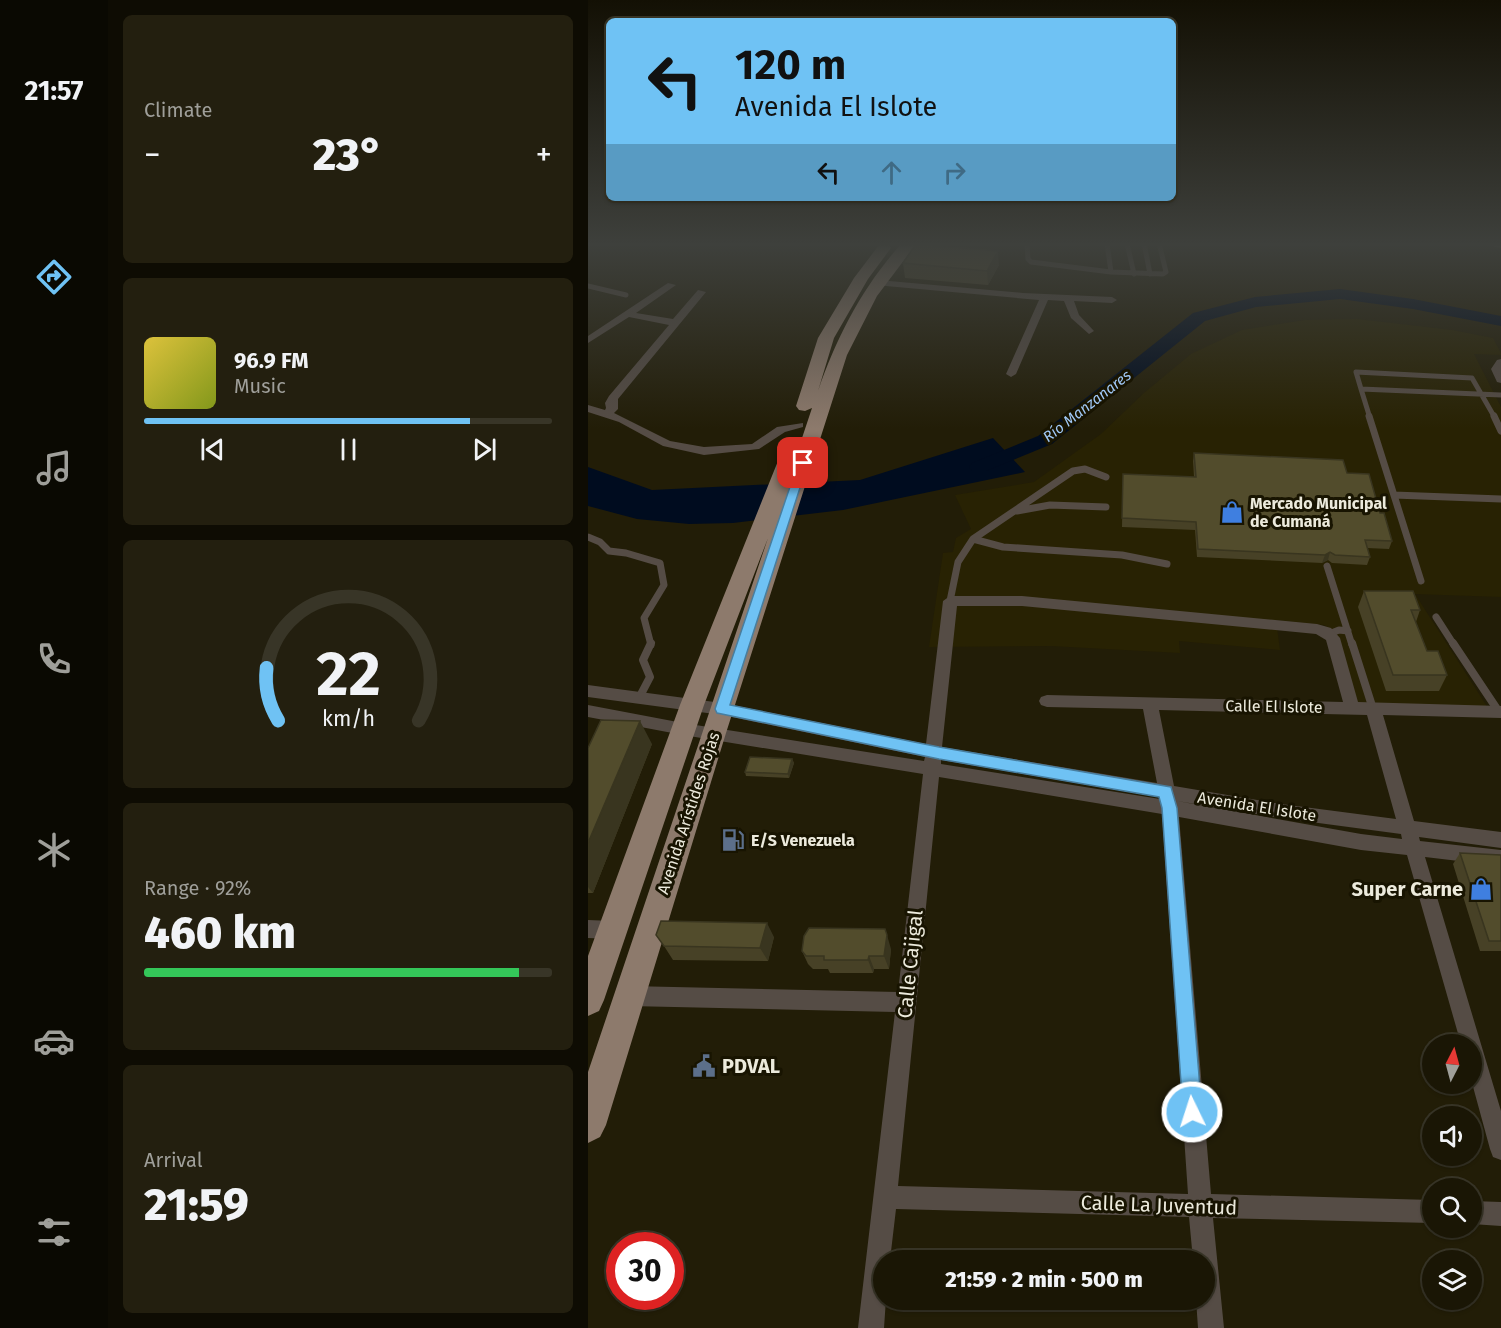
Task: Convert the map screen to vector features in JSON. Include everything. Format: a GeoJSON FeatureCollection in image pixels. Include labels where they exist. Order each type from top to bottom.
{"type":"FeatureCollection","features":[{"type":"Feature","properties":{"kind":"main road","name":"Avenida Arístides Rojas"},"geometry":{"type":"LineString","coordinates":[[588,1125],[718,721],[756,570],[801,436],[826,338],[845,305]]}},
{"type":"Feature","properties":{"kind":"main road","name":"Avenida Arístides Rojas"},"geometry":{"type":"LineString","coordinates":[[801,436],[864,305]]}},
{"type":"Feature","properties":{"kind":"main road","name":"Avenida Arístides Rojas"},"geometry":{"type":"LineString","coordinates":[[588,1000],[600,930],[688,717],[756,570]]}},
{"type":"Feature","properties":{"kind":"street"},"geometry":{"type":"LineString","coordinates":[[588,340],[641,305]]}},
{"type":"Feature","properties":{"kind":"street"},"geometry":{"type":"LineString","coordinates":[[607,414],[612,409],[613,398],[691,305]]}},
{"type":"Feature","properties":{"kind":"street"},"geometry":{"type":"LineString","coordinates":[[1011,374],[1041,305]]}},
{"type":"Feature","properties":{"kind":"street"},"geometry":{"type":"LineString","coordinates":[[1068,305],[1072,314],[1089,331]]}},
{"type":"Feature","properties":{"kind":"street"},"geometry":{"type":"LineString","coordinates":[[627,314],[676,323]]}},
{"type":"Feature","properties":{"kind":"street"},"geometry":{"type":"LineString","coordinates":[[1501,362],[1496,369],[1501,380]]}},
{"type":"Feature","properties":{"kind":"street"},"geometry":{"type":"LineString","coordinates":[[588,408],[623,420],[667,444],[704,451],[760,446],[781,429],[801,436]]}},
{"type":"Feature","properties":{"kind":"street"},"geometry":{"type":"LineString","coordinates":[[950,601],[1022,601],[1317,629],[1334,638],[1352,708]]}},
{"type":"Feature","properties":{"kind":"street","name":"Calle Cajigal"},"geometry":{"type":"LineString","coordinates":[[871,1328],[950,601]]}},
{"type":"Feature","properties":{"kind":"street","name":"Avenida El Islote"},"geometry":{"type":"LineString","coordinates":[[588,691],[639,698],[688,717],[1167,800],[1361,842],[1501,858]]}},
{"type":"Feature","properties":{"kind":"street","name":"Calle El Islote"},"geometry":{"type":"LineString","coordinates":[[1047,701],[1500,713]]}},
{"type":"Feature","properties":{"kind":"street"},"geometry":{"type":"LineString","coordinates":[[1150,703],[1167,800],[1211,1328]]}},
{"type":"Feature","properties":{"kind":"street"},"geometry":{"type":"LineString","coordinates":[[1373,709],[1468,1034]]}},
{"type":"Feature","properties":{"kind":"street","name":"Avenida El Islote"},"geometry":{"type":"LineString","coordinates":[[588,711],[718,721],[933,761]]}},
{"type":"Feature","properties":{"kind":"street","name":"Avenida El Islote"},"geometry":{"type":"LineString","coordinates":[[1167,800],[1281,811],[1501,840]]}},
{"type":"Feature","properties":{"kind":"street"},"geometry":{"type":"LineString","coordinates":[[629,996],[906,1002]]}},
{"type":"Feature","properties":{"kind":"street"},"geometry":{"type":"LineString","coordinates":[[1482,1083],[1501,1149]]}},
{"type":"Feature","properties":{"kind":"street","name":"Calle La Juventud"},"geometry":{"type":"LineString","coordinates":[[885,1197],[1422,1212]]}},
{"type":"Feature","properties":{"kind":"street"},"geometry":{"type":"LineString","coordinates":[[1482,1213],[1501,1214]]}},
{"type":"Feature","properties":{"kind":"lane"},"geometry":{"type":"LineString","coordinates":[[1421,581],[1356,372],[1472,378],[1483,394],[1501,431]]}},
{"type":"Feature","properties":{"kind":"lane"},"geometry":{"type":"LineString","coordinates":[[1361,389],[1501,395]]}},
{"type":"Feature","properties":{"kind":"lane"},"geometry":{"type":"LineString","coordinates":[[950,601],[958,562],[973,539],[1073,471],[1085,469],[1106,477]]}},
{"type":"Feature","properties":{"kind":"lane"},"geometry":{"type":"LineString","coordinates":[[1394,495],[1501,500]]}},
{"type":"Feature","properties":{"kind":"lane"},"geometry":{"type":"LineString","coordinates":[[1010,513],[1050,505],[1106,507]]}},
{"type":"Feature","properties":{"kind":"lane"},"geometry":{"type":"LineString","coordinates":[[588,537],[600,542],[609,551],[626,553],[660,563],[664,585],[644,618],[651,644],[643,660],[650,677],[639,698]]}},
{"type":"Feature","properties":{"kind":"lane"},"geometry":{"type":"LineString","coordinates":[[973,539],[1003,547],[1122,555],[1167,564]]}},
{"type":"Feature","properties":{"kind":"lane"},"geometry":{"type":"LineString","coordinates":[[1327,566],[1373,709]]}},
{"type":"Feature","properties":{"kind":"lane"},"geometry":{"type":"LineString","coordinates":[[1436,617],[1500,713]]}},
{"type":"Feature","properties":{"kind":"lane"},"geometry":{"type":"LineString","coordinates":[[1329,634],[1339,630],[1348,631]]}},
{"type":"Feature","properties":{"kind":"shaded area","name":"Mercado Municipal de Cumaná"},"geometry":{"type":"Polygon","coordinates":[[[1357,319],[1452,330],[1493,338],[1501,353],[1501,355],[1474,354],[1501,407],[1501,597],[1415,594],[1488,708],[1358,706],[1331,629],[1324,625],[1276,620],[1280,650],[1179,641],[1180,653],[1051,646],[929,647],[943,553],[953,552],[956,538],[971,529],[955,495],[1034,482],[1101,434],[1144,393],[1191,354],[1242,330],[1305,320],[1357,319]]]}},
{"type":"Feature","properties":{"kind":"water"},"geometry":{"type":"Polygon","coordinates":[[[993,438],[1025,472],[843,510],[733,523],[689,524],[637,519],[588,506],[588,467],[652,490],[860,480],[993,438]]]}},
{"type":"Feature","properties":{"kind":"building"},"geometry":{"type":"Polygon","coordinates":[[[1194,453],[1343,460],[1347,473],[1369,474],[1380,513],[1384,513],[1392,541],[1365,540],[1370,557],[1335,555],[1330,552],[1325,555],[1198,549],[1196,522],[1122,518],[1123,474],[1196,477],[1194,453]]]}},
{"type":"Feature","properties":{"kind":"building"},"geometry":{"type":"Polygon","coordinates":[[[1364,591],[1413,591],[1420,610],[1411,610],[1427,651],[1438,651],[1447,675],[1393,675],[1364,591]]]}},
{"type":"Feature","properties":{"kind":"building"},"geometry":{"type":"Polygon","coordinates":[[[601,720],[640,721],[588,843],[588,748],[601,720]]]}},
{"type":"Feature","properties":{"kind":"building"},"geometry":{"type":"Polygon","coordinates":[[[750,757],[792,759],[788,774],[745,772],[750,757]]]}},
{"type":"Feature","properties":{"kind":"building"},"geometry":{"type":"Polygon","coordinates":[[[1460,853],[1501,855],[1501,941],[1489,941],[1460,853]]]}},
{"type":"Feature","properties":{"kind":"building"},"geometry":{"type":"Polygon","coordinates":[[[661,921],[767,923],[760,948],[664,946],[656,935],[661,921]]]}},
{"type":"Feature","properties":{"kind":"building"},"geometry":{"type":"Polygon","coordinates":[[[809,928],[885,929],[887,935],[884,956],[869,956],[868,960],[824,960],[824,956],[806,956],[802,951],[804,936],[809,928]]]}},
{"type":"Feature","properties":{"kind":"waterway","name":"Río Manzanares"},"geometry":{"type":"LineString","coordinates":[[979,467],[1045,440],[1199,317],[1244,305]]}},
{"type":"Feature","properties":{"kind":"waterway","name":"Río Manzanares"},"geometry":{"type":"LineString","coordinates":[[1418,305],[1501,321]]}},
{"type":"Feature","properties":{"kind":"place","name":"Mercado Municipal de Cumaná"},"geometry":{"type":"Point","coordinates":[1232,512]}},
{"type":"Feature","properties":{"kind":"place","name":"E/S Venezuela"},"geometry":{"type":"Point","coordinates":[733,840]}},
{"type":"Feature","properties":{"kind":"place","name":"Super Carne"},"geometry":{"type":"Point","coordinates":[1481,889]}},
{"type":"Feature","properties":{"kind":"place","name":"PDVAL"},"geometry":{"type":"Point","coordinates":[704,1066]}},
{"type":"Feature","properties":{"kind":"route"},"geometry":{"type":"LineString","coordinates":[[803,463],[722,709],[939,753],[1165,791],[1170,808],[1192,1112]]}}]}
